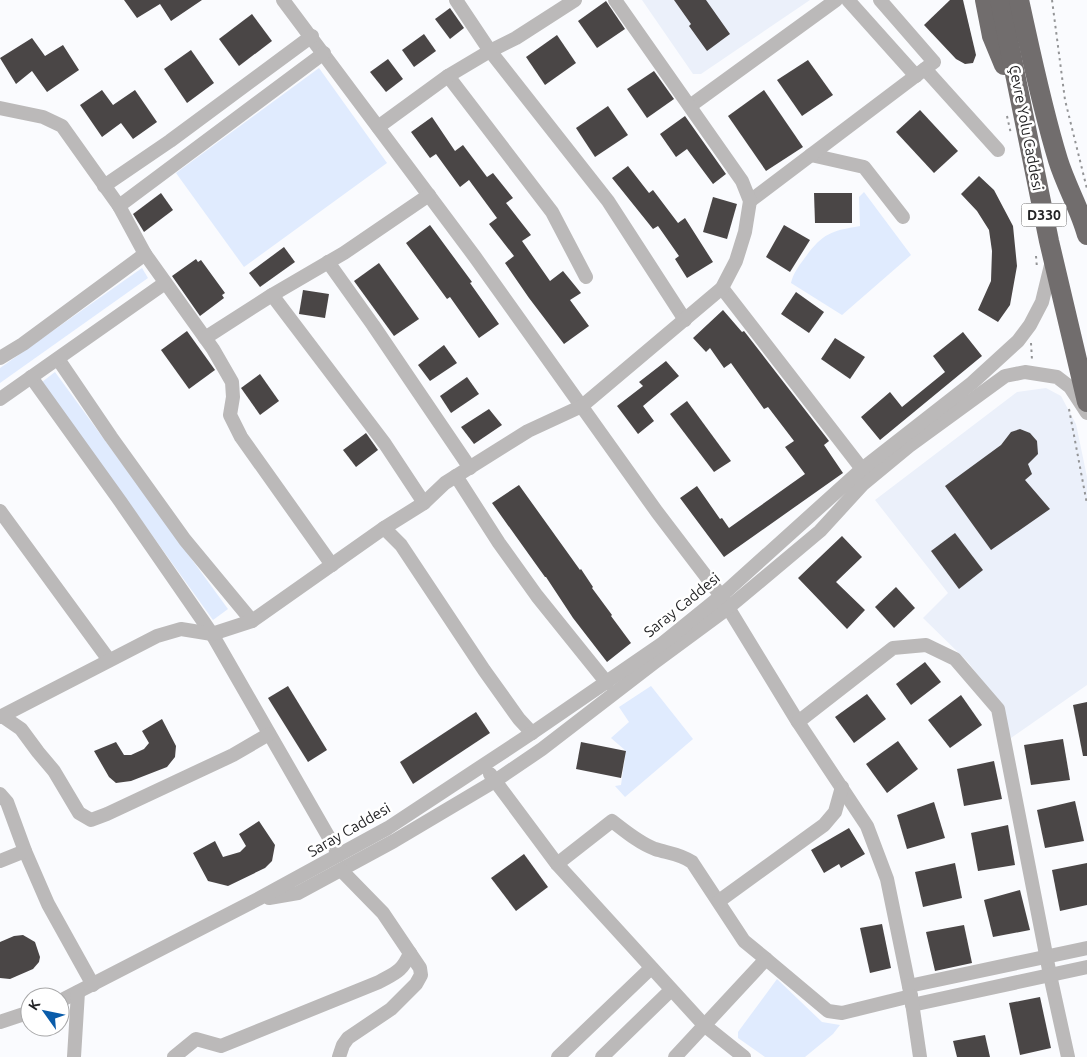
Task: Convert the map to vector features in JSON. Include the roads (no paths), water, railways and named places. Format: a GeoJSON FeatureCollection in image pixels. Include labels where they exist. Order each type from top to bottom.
{"type":"FeatureCollection","features":[{"type":"Feature","properties":{"kind":"highway"},"geometry":{"type":"LineString","coordinates":[[985,0],[992,36],[1024,116]]}},
{"type":"Feature","properties":{"kind":"highway","name":"Çevre Yolu Caddesi"},"geometry":{"type":"LineString","coordinates":[[1000,0],[1053,258],[1087,402]]}},
{"type":"Feature","properties":{"kind":"highway","name":"Çevre Yolu Caddesi"},"geometry":{"type":"LineString","coordinates":[[1019,0],[1042,103],[1059,163],[1086,227]]}},
{"type":"Feature","properties":{"kind":"highway"},"geometry":{"type":"LineString","coordinates":[[1033,0],[1059,163]]}},
{"type":"Feature","properties":{"kind":"street"},"geometry":{"type":"LineString","coordinates":[[283,0],[312,36],[429,195],[657,512],[725,602],[798,722],[867,826],[887,879],[911,996],[920,1057]]}},
{"type":"Feature","properties":{"kind":"street"},"geometry":{"type":"LineString","coordinates":[[456,0],[490,51],[608,201],[685,320]]}},
{"type":"Feature","properties":{"kind":"street"},"geometry":{"type":"LineString","coordinates":[[378,127],[448,76],[516,38],[556,5],[575,0]]}},
{"type":"Feature","properties":{"kind":"street"},"geometry":{"type":"LineString","coordinates":[[1,717],[157,636],[182,629],[212,634],[252,622],[384,528],[424,503],[456,476],[528,431],[582,406],[722,288],[736,261],[743,239],[750,201],[742,181],[615,0]]}},
{"type":"Feature","properties":{"kind":"street"},"geometry":{"type":"LineString","coordinates":[[690,106],[836,0]]}},
{"type":"Feature","properties":{"kind":"street"},"geometry":{"type":"LineString","coordinates":[[848,0],[925,69],[998,150]]}},
{"type":"Feature","properties":{"kind":"street"},"geometry":{"type":"LineString","coordinates":[[880,0],[925,69]]}},
{"type":"Feature","properties":{"kind":"street"},"geometry":{"type":"LineString","coordinates":[[104,186],[170,141],[312,36]]}},
{"type":"Feature","properties":{"kind":"street"},"geometry":{"type":"LineString","coordinates":[[119,206],[324,53]]}},
{"type":"Feature","properties":{"kind":"street"},"geometry":{"type":"LineString","coordinates":[[750,201],[925,69]]}},
{"type":"Feature","properties":{"kind":"street"},"geometry":{"type":"LineString","coordinates":[[448,76],[552,212],[586,277]]}},
{"type":"Feature","properties":{"kind":"street"},"geometry":{"type":"LineString","coordinates":[[0,108],[43,117],[62,126],[119,206],[145,254],[213,348],[232,382],[233,397],[230,415],[241,437],[332,565]]}},
{"type":"Feature","properties":{"kind":"street"},"geometry":{"type":"LineString","coordinates":[[811,155],[864,167],[903,217]]}},
{"type":"Feature","properties":{"kind":"street"},"geometry":{"type":"LineString","coordinates":[[205,338],[272,295],[344,253],[429,195]]}},
{"type":"Feature","properties":{"kind":"street"},"geometry":{"type":"LineString","coordinates":[[0,358],[23,344],[145,254]]}},
{"type":"Feature","properties":{"kind":"street","name":"Saray Caddesi"},"geometry":{"type":"LineString","coordinates":[[258,899],[298,893],[394,841],[542,750],[655,662],[725,602],[862,469],[972,383],[1018,341],[1030,325],[1042,302],[1053,258]]}},
{"type":"Feature","properties":{"kind":"street"},"geometry":{"type":"LineString","coordinates":[[328,262],[470,468]]}},
{"type":"Feature","properties":{"kind":"street"},"geometry":{"type":"LineString","coordinates":[[0,399],[165,283]]}},
{"type":"Feature","properties":{"kind":"street"},"geometry":{"type":"LineString","coordinates":[[722,288],[862,469]]}},
{"type":"Feature","properties":{"kind":"street"},"geometry":{"type":"LineString","coordinates":[[272,295],[385,444],[424,503]]}},
{"type":"Feature","properties":{"kind":"street"},"geometry":{"type":"LineString","coordinates":[[58,359],[185,540],[252,622]]}},
{"type":"Feature","properties":{"kind":"street","name":"Saray Caddesi"},"geometry":{"type":"LineString","coordinates":[[70,996],[258,899],[388,828],[484,766],[725,602],[820,531],[863,484],[909,446],[1005,376],[1025,372],[1056,377],[1070,387],[1087,413]]}},
{"type":"Feature","properties":{"kind":"street"},"geometry":{"type":"LineString","coordinates":[[31,377],[212,634],[338,855]]}},
{"type":"Feature","properties":{"kind":"street"},"geometry":{"type":"LineString","coordinates":[[456,476],[498,543],[606,683]]}},
{"type":"Feature","properties":{"kind":"street"},"geometry":{"type":"LineString","coordinates":[[0,511],[109,660]]}},
{"type":"Feature","properties":{"kind":"street"},"geometry":{"type":"LineString","coordinates":[[384,528],[401,545],[484,670],[532,734]]}},
{"type":"Feature","properties":{"kind":"street"},"geometry":{"type":"LineString","coordinates":[[798,722],[893,648],[926,644],[955,659],[998,708],[1046,957],[1068,1057]]}},
{"type":"Feature","properties":{"kind":"street"},"geometry":{"type":"LineString","coordinates":[[1,717],[21,729],[54,771],[79,813],[91,820],[108,814],[233,755],[269,734]]}},
{"type":"Feature","properties":{"kind":"street"},"geometry":{"type":"LineString","coordinates":[[484,766],[557,864],[704,1026],[737,1055]]}},
{"type":"Feature","properties":{"kind":"street"},"geometry":{"type":"LineString","coordinates":[[719,901],[824,825],[835,812],[842,787]]}},
{"type":"Feature","properties":{"kind":"street"},"geometry":{"type":"LineString","coordinates":[[0,794],[7,802],[25,851],[48,904],[93,984]]}},
{"type":"Feature","properties":{"kind":"street"},"geometry":{"type":"LineString","coordinates":[[557,864],[612,821],[634,838],[654,848],[686,857],[692,862],[719,901],[744,941],[828,1011],[842,1013],[911,996],[1046,957],[1087,948]]}},
{"type":"Feature","properties":{"kind":"street"},"geometry":{"type":"LineString","coordinates":[[0,861],[25,851]]}},
{"type":"Feature","properties":{"kind":"street"},"geometry":{"type":"LineString","coordinates":[[339,1057],[342,1046],[348,1038],[391,1009],[416,984],[421,975],[420,968],[383,913],[341,870]]}},
{"type":"Feature","properties":{"kind":"street"},"geometry":{"type":"LineString","coordinates":[[174,1057],[196,1040],[221,1046],[379,982],[405,965],[410,953]]}},
{"type":"Feature","properties":{"kind":"street"},"geometry":{"type":"LineString","coordinates":[[675,1057],[766,959]]}},
{"type":"Feature","properties":{"kind":"street"},"geometry":{"type":"LineString","coordinates":[[911,996],[1050,975],[1087,967]]}},
{"type":"Feature","properties":{"kind":"street"},"geometry":{"type":"LineString","coordinates":[[558,1057],[651,968]]}},
{"type":"Feature","properties":{"kind":"street"},"geometry":{"type":"LineString","coordinates":[[602,1057],[671,990]]}},
{"type":"Feature","properties":{"kind":"street"},"geometry":{"type":"LineString","coordinates":[[74,1057],[78,992]]}},
{"type":"Feature","properties":{"kind":"street"},"geometry":{"type":"LineString","coordinates":[[0,1022],[20,1015]]}}]}
